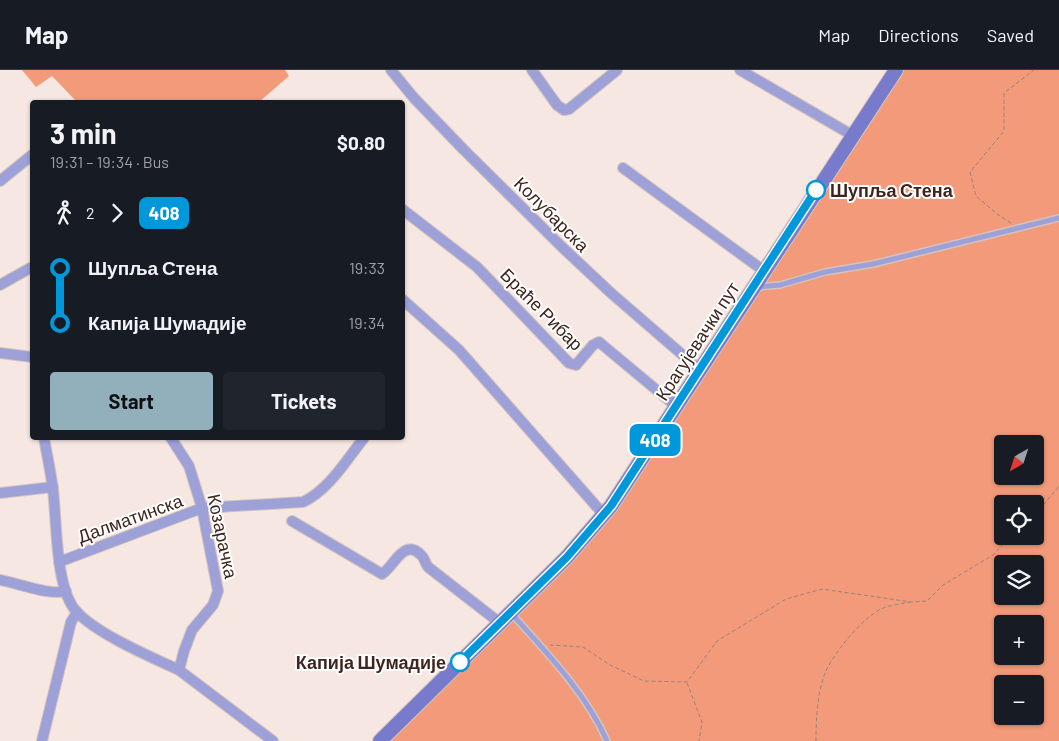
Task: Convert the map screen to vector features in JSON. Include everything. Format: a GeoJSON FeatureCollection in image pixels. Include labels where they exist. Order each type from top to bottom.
{"type":"FeatureCollection","features":[{"type":"Feature","properties":{"kind":"main road","name":"Крагујевачки пут"},"geometry":{"type":"LineString","coordinates":[[380,741],[567,557],[604,515],[677,407],[896,70]]}},
{"type":"Feature","properties":{"kind":"street","name":"Колубарска"},"geometry":{"type":"LineString","coordinates":[[391,70],[414,98],[562,247],[610,293],[700,370]]}},
{"type":"Feature","properties":{"kind":"street"},"geometry":{"type":"LineString","coordinates":[[532,70],[557,104],[564,110],[569,109],[617,70]]}},
{"type":"Feature","properties":{"kind":"street"},"geometry":{"type":"LineString","coordinates":[[740,70],[852,135]]}},
{"type":"Feature","properties":{"kind":"street"},"geometry":{"type":"LineString","coordinates":[[0,181],[30,157]]}},
{"type":"Feature","properties":{"kind":"street"},"geometry":{"type":"LineString","coordinates":[[623,168],[764,271]]}},
{"type":"Feature","properties":{"kind":"street","name":"Браће Рибар"},"geometry":{"type":"LineString","coordinates":[[405,211],[477,267],[569,363],[576,365],[593,345],[600,342],[677,407]]}},
{"type":"Feature","properties":{"kind":"street"},"geometry":{"type":"LineString","coordinates":[[0,286],[30,268]]}},
{"type":"Feature","properties":{"kind":"street"},"geometry":{"type":"LineString","coordinates":[[405,302],[459,350],[604,515]]}},
{"type":"Feature","properties":{"kind":"street"},"geometry":{"type":"LineString","coordinates":[[0,353],[30,357]]}},
{"type":"Feature","properties":{"kind":"street"},"geometry":{"type":"LineString","coordinates":[[44,440],[53,487],[59,562],[66,590],[77,612],[129,646],[179,670],[273,741]]}},
{"type":"Feature","properties":{"kind":"street","name":"Козарачка"},"geometry":{"type":"LineString","coordinates":[[172,440],[188,466],[202,508],[218,591],[213,604],[192,630],[179,670]]}},
{"type":"Feature","properties":{"kind":"street","name":"Далматинска"},"geometry":{"type":"LineString","coordinates":[[59,562],[202,508],[308,500],[322,488],[362,440]]}},
{"type":"Feature","properties":{"kind":"street"},"geometry":{"type":"LineString","coordinates":[[0,493],[53,487]]}},
{"type":"Feature","properties":{"kind":"street"},"geometry":{"type":"LineString","coordinates":[[292,521],[382,574],[400,553],[416,552],[424,558],[428,566],[500,624]]}},
{"type":"Feature","properties":{"kind":"street"},"geometry":{"type":"LineString","coordinates":[[0,580],[50,591],[61,592],[66,590]]}},
{"type":"Feature","properties":{"kind":"street"},"geometry":{"type":"LineString","coordinates":[[42,741],[71,622],[77,612]]}},
{"type":"Feature","properties":{"kind":"lane"},"geometry":{"type":"LineString","coordinates":[[754,287],[780,284],[825,272],[873,264],[1059,218]]}},
{"type":"Feature","properties":{"kind":"lane"},"geometry":{"type":"LineString","coordinates":[[510,613],[558,665],[601,728],[607,741]]}},
{"type":"Feature","properties":{"kind":"path"},"geometry":{"type":"LineString","coordinates":[[1018,228],[997,214],[976,196],[970,172],[1004,131],[1004,93],[1034,70]]}},
{"type":"Feature","properties":{"kind":"path"},"geometry":{"type":"LineString","coordinates":[[1044,505],[1059,486]]}},
{"type":"Feature","properties":{"kind":"path"},"geometry":{"type":"LineString","coordinates":[[816,741],[816,722],[824,675],[852,635],[880,610],[911,602],[927,601],[943,586],[993,555],[1003,545]]}},
{"type":"Feature","properties":{"kind":"path"},"geometry":{"type":"LineString","coordinates":[[687,682],[717,641],[786,599],[822,589],[911,602]]}},
{"type":"Feature","properties":{"kind":"path"},"geometry":{"type":"LineString","coordinates":[[539,644],[583,647],[610,665],[644,681],[687,682]]}},
{"type":"Feature","properties":{"kind":"path"},"geometry":{"type":"LineString","coordinates":[[687,682],[702,722],[699,741]]}},
{"type":"Feature","properties":{"kind":"shaded area"},"geometry":{"type":"Polygon","coordinates":[[[22,70],[285,70],[289,76],[261,100],[75,100],[52,76],[36,87],[22,70]]]}},
{"type":"Feature","properties":{"kind":"shaded area"},"geometry":{"type":"Polygon","coordinates":[[[900,70],[1059,70],[1059,741],[391,741],[603,526],[631,488],[781,250],[900,70]]]}},
{"type":"Feature","properties":{"kind":"bus line","name":"408"},"geometry":{"type":"LineString","coordinates":[[460,662],[567,557],[593,529],[618,497],[816,190]]}},
{"type":"Feature","properties":{"kind":"place","name":"Шупља Стена"},"geometry":{"type":"Point","coordinates":[816,190]}},
{"type":"Feature","properties":{"kind":"place","name":"Капија Шумадије"},"geometry":{"type":"Point","coordinates":[460,662]}}]}
